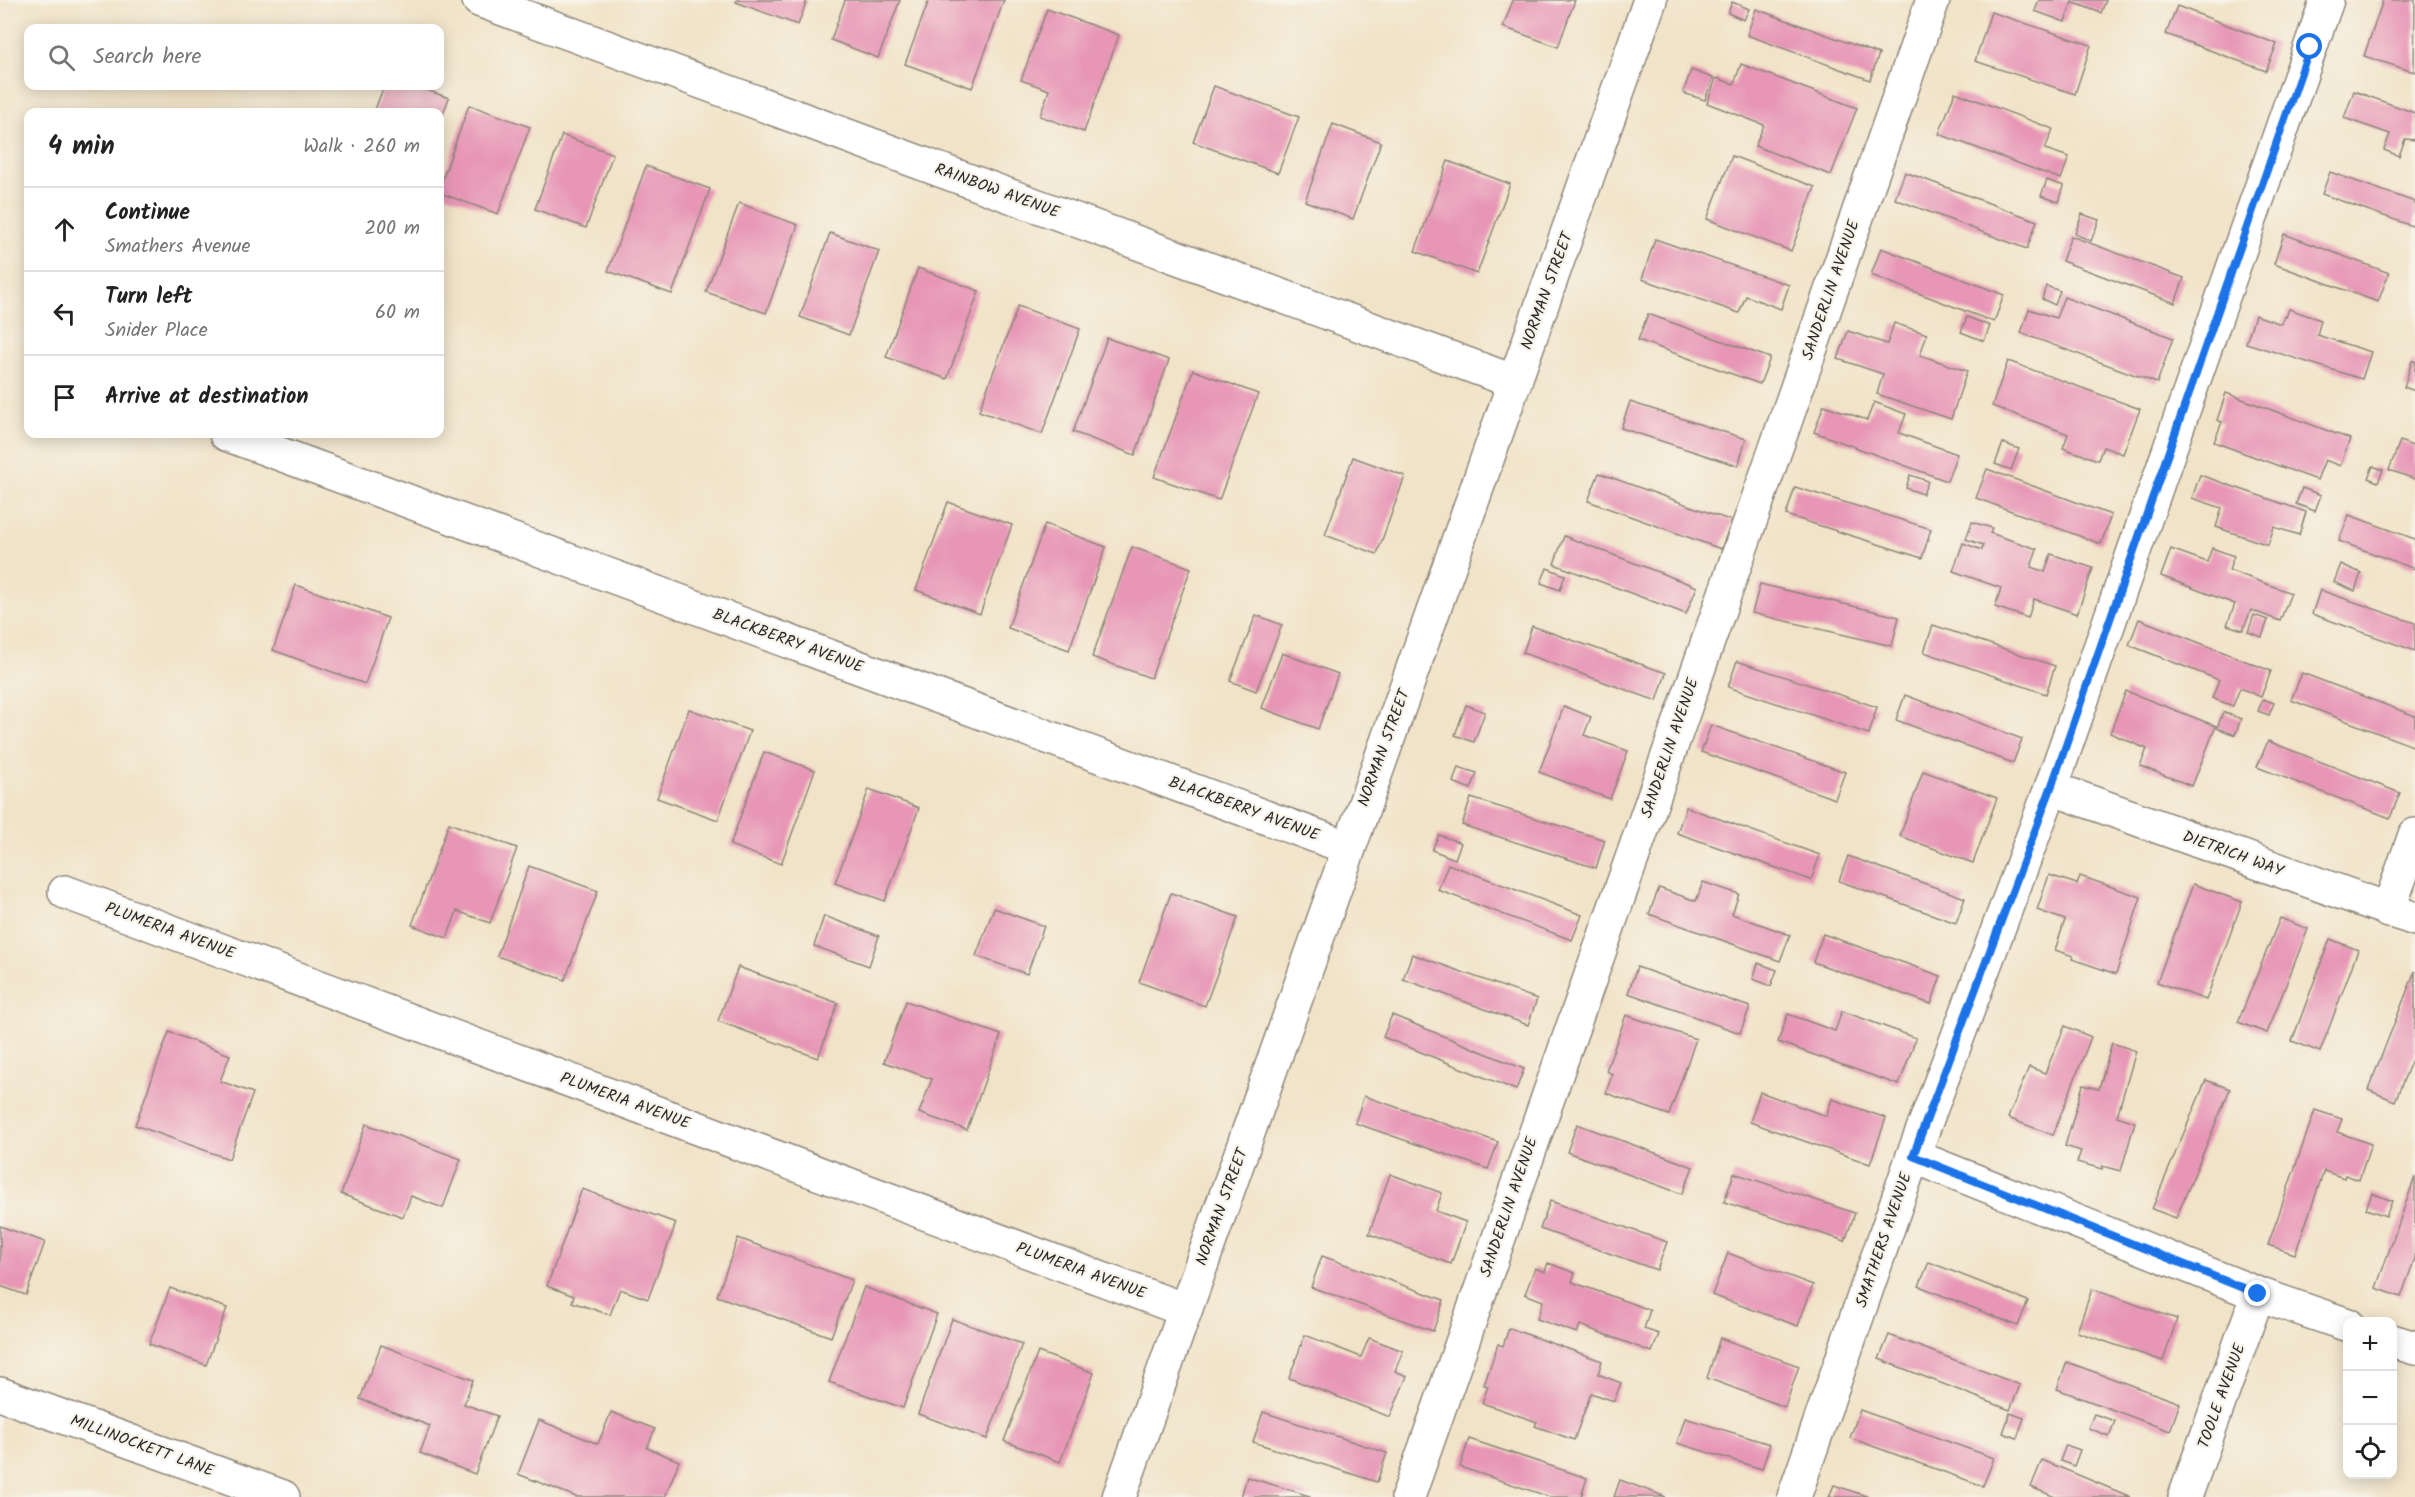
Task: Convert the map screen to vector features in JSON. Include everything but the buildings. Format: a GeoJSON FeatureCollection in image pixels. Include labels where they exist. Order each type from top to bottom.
{"type":"FeatureCollection","features":[{"type":"Feature","properties":{"kind":"street","name":"RAINBOW AVENUE"},"geometry":{"type":"LineString","coordinates":[[479,0],[1515,382]]}},
{"type":"Feature","properties":{"kind":"street","name":"NORMAN STREET"},"geometry":{"type":"LineString","coordinates":[[1119,1497],[1650,0]]}},
{"type":"Feature","properties":{"kind":"street","name":"SANDERLIN AVENUE"},"geometry":{"type":"LineString","coordinates":[[1408,1497],[1933,0]]}},
{"type":"Feature","properties":{"kind":"street","name":"SMATHERS AVENUE"},"geometry":{"type":"LineString","coordinates":[[1794,1497],[1913,1156],[2051,788],[2327,0]]}},
{"type":"Feature","properties":{"kind":"street","name":"BLACKBERRY AVENUE"},"geometry":{"type":"LineString","coordinates":[[237,438],[1349,848]]}},
{"type":"Feature","properties":{"kind":"street","name":"DIETRICH WAY"},"geometry":{"type":"LineString","coordinates":[[2051,788],[2401,915]]}},
{"type":"Feature","properties":{"kind":"street"},"geometry":{"type":"LineString","coordinates":[[2401,915],[2415,835]]}},
{"type":"Feature","properties":{"kind":"street","name":"PLUMERIA AVENUE"},"geometry":{"type":"LineString","coordinates":[[65,892],[1185,1310]]}},
{"type":"Feature","properties":{"kind":"street"},"geometry":{"type":"LineString","coordinates":[[1913,1156],[2258,1294],[2343,1323]]}},
{"type":"Feature","properties":{"kind":"street","name":"TOOLE AVENUE"},"geometry":{"type":"LineString","coordinates":[[2185,1497],[2258,1294]]}},
{"type":"Feature","properties":{"kind":"street"},"geometry":{"type":"LineString","coordinates":[[2397,1343],[2415,1348]]}},
{"type":"Feature","properties":{"kind":"street","name":"MILLINOCKETT LANE"},"geometry":{"type":"LineString","coordinates":[[0,1394],[284,1497]]}},
{"type":"Feature","properties":{"kind":"route"},"geometry":{"type":"LineString","coordinates":[[2258,1294],[1913,1156],[2051,788],[2310,47]]}}]}
